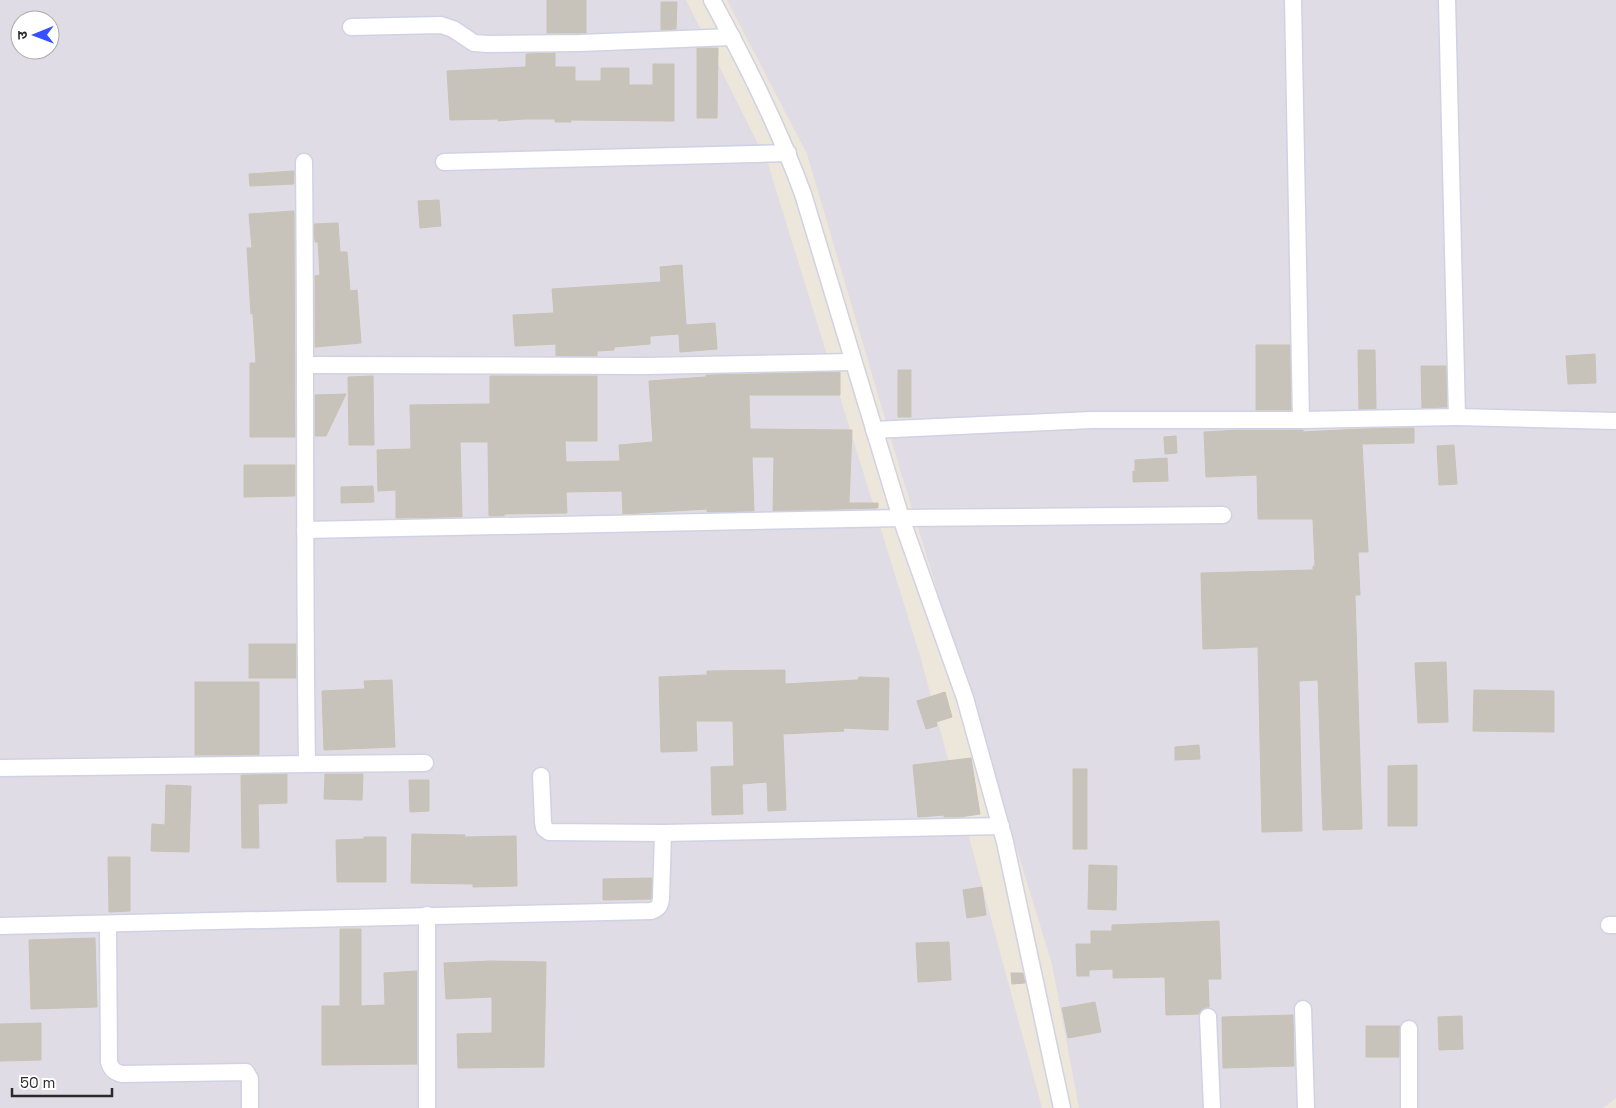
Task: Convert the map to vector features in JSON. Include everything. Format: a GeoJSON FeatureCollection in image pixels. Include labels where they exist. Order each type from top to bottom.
{"type":"FeatureCollection","features":[{"type":"Feature","properties":{"kind":"street"},"geometry":{"type":"LineString","coordinates":[[712,0],[788,153],[803,194],[901,518],[965,698],[1001,826],[1062,1108]]}},
{"type":"Feature","properties":{"kind":"street"},"geometry":{"type":"LineString","coordinates":[[1293,0],[1301,420]]}},
{"type":"Feature","properties":{"kind":"street"},"geometry":{"type":"LineString","coordinates":[[1447,0],[1457,417]]}},
{"type":"Feature","properties":{"kind":"street"},"geometry":{"type":"LineString","coordinates":[[352,28],[441,25],[453,29],[474,43],[488,44],[580,43],[732,37]]}},
{"type":"Feature","properties":{"kind":"street"},"geometry":{"type":"LineString","coordinates":[[444,162],[788,153]]}},
{"type":"Feature","properties":{"kind":"street"},"geometry":{"type":"LineString","coordinates":[[304,162],[307,764]]}},
{"type":"Feature","properties":{"kind":"street"},"geometry":{"type":"LineString","coordinates":[[306,365],[646,366],[853,362]]}},
{"type":"Feature","properties":{"kind":"street"},"geometry":{"type":"LineString","coordinates":[[874,430],[1092,420],[1301,420],[1457,417],[1616,421]]}},
{"type":"Feature","properties":{"kind":"street"},"geometry":{"type":"LineString","coordinates":[[305,530],[901,518],[1223,515]]}},
{"type":"Feature","properties":{"kind":"street"},"geometry":{"type":"LineString","coordinates":[[0,768],[425,763]]}},
{"type":"Feature","properties":{"kind":"street"},"geometry":{"type":"LineString","coordinates":[[541,776],[543,822],[544,828],[549,832],[663,833],[1001,826]]}},
{"type":"Feature","properties":{"kind":"street"},"geometry":{"type":"LineString","coordinates":[[0,926],[651,911],[660,906],[663,833]]}},
{"type":"Feature","properties":{"kind":"street"},"geometry":{"type":"LineString","coordinates":[[427,915],[428,1108]]}},
{"type":"Feature","properties":{"kind":"street"},"geometry":{"type":"LineString","coordinates":[[108,924],[110,1068],[122,1074],[246,1072],[250,1079],[250,1108]]}},
{"type":"Feature","properties":{"kind":"street"},"geometry":{"type":"LineString","coordinates":[[1303,1009],[1306,1108]]}},
{"type":"Feature","properties":{"kind":"street"},"geometry":{"type":"LineString","coordinates":[[1208,1017],[1212,1108]]}},
{"type":"Feature","properties":{"kind":"street"},"geometry":{"type":"LineString","coordinates":[[1409,1029],[1410,1108]]}},
{"type":"Feature","properties":{"kind":"shaded area"},"geometry":{"type":"Polygon","coordinates":[[[0,0],[686,0],[768,164],[921,659],[1042,1108],[0,1108],[0,0]]]}},
{"type":"Feature","properties":{"kind":"shaded area"},"geometry":{"type":"Polygon","coordinates":[[[727,0],[1616,0],[1616,1098],[1603,1108],[1079,1108],[1052,964],[899,466],[807,154],[727,0]]]}},
{"type":"Feature","properties":{"kind":"building"},"geometry":{"type":"Polygon","coordinates":[[[547,0],[586,0],[586,33],[547,33],[547,0]]]}},
{"type":"Feature","properties":{"kind":"building"},"geometry":{"type":"Polygon","coordinates":[[[661,2],[677,2],[676,29],[661,30],[661,2]]]}},
{"type":"Feature","properties":{"kind":"building"},"geometry":{"type":"Polygon","coordinates":[[[697,48],[718,48],[717,118],[697,118],[697,48]]]}},
{"type":"Feature","properties":{"kind":"building"},"geometry":{"type":"Polygon","coordinates":[[[555,53],[555,67],[575,67],[575,81],[601,81],[601,68],[629,68],[629,85],[653,85],[653,64],[674,64],[674,121],[571,120],[571,122],[555,122],[555,119],[450,120],[447,71],[526,67],[526,54],[555,53]]]}},
{"type":"Feature","properties":{"kind":"building"},"geometry":{"type":"Polygon","coordinates":[[[294,171],[294,184],[250,186],[249,174],[294,171]]]}},
{"type":"Feature","properties":{"kind":"building"},"geometry":{"type":"Polygon","coordinates":[[[439,200],[441,226],[420,228],[418,201],[439,200]]]}},
{"type":"Feature","properties":{"kind":"building"},"geometry":{"type":"Polygon","coordinates":[[[294,211],[295,437],[250,437],[250,363],[256,363],[247,248],[252,248],[249,214],[294,211]]]}},
{"type":"Feature","properties":{"kind":"building"},"geometry":{"type":"Polygon","coordinates":[[[338,223],[340,252],[347,252],[350,291],[357,290],[361,343],[315,347],[315,276],[320,275],[318,242],[315,242],[314,224],[338,223]]]}},
{"type":"Feature","properties":{"kind":"building"},"geometry":{"type":"Polygon","coordinates":[[[682,265],[686,325],[715,323],[717,349],[680,352],[679,334],[650,336],[650,344],[614,347],[614,350],[597,351],[597,356],[556,356],[556,344],[515,346],[513,315],[554,313],[552,289],[661,282],[660,267],[682,265]]]}},
{"type":"Feature","properties":{"kind":"building"},"geometry":{"type":"Polygon","coordinates":[[[1256,345],[1290,345],[1291,410],[1256,410],[1256,345]]]}},
{"type":"Feature","properties":{"kind":"building"},"geometry":{"type":"Polygon","coordinates":[[[1358,350],[1375,350],[1376,409],[1359,409],[1358,350]]]}},
{"type":"Feature","properties":{"kind":"building"},"geometry":{"type":"Polygon","coordinates":[[[1595,354],[1596,383],[1568,384],[1566,356],[1595,354]]]}},
{"type":"Feature","properties":{"kind":"building"},"geometry":{"type":"Polygon","coordinates":[[[1421,366],[1446,366],[1447,407],[1422,408],[1421,366]]]}},
{"type":"Feature","properties":{"kind":"building"},"geometry":{"type":"Polygon","coordinates":[[[898,370],[911,370],[911,417],[898,417],[898,370]]]}},
{"type":"Feature","properties":{"kind":"building"},"geometry":{"type":"Polygon","coordinates":[[[840,372],[840,395],[749,395],[750,429],[852,430],[849,503],[878,503],[878,508],[773,511],[774,457],[752,457],[754,511],[707,512],[707,509],[623,514],[622,491],[566,492],[567,513],[489,516],[488,442],[460,442],[462,517],[396,518],[396,490],[378,491],[377,450],[411,449],[410,405],[490,404],[490,376],[597,376],[597,441],[565,441],[566,462],[620,461],[619,445],[653,442],[649,381],[706,377],[706,375],[840,372]]]}},
{"type":"Feature","properties":{"kind":"building"},"geometry":{"type":"Polygon","coordinates":[[[373,376],[374,445],[349,445],[348,377],[373,376]]]}},
{"type":"Feature","properties":{"kind":"building"},"geometry":{"type":"Polygon","coordinates":[[[346,394],[326,436],[315,436],[315,395],[346,394]]]}},
{"type":"Feature","properties":{"kind":"building"},"geometry":{"type":"Polygon","coordinates":[[[1414,428],[1414,443],[1362,444],[1368,552],[1358,552],[1360,595],[1355,595],[1362,829],[1323,830],[1318,680],[1299,681],[1302,831],[1262,832],[1258,647],[1203,649],[1201,573],[1313,570],[1313,566],[1315,566],[1313,519],[1258,519],[1257,475],[1206,477],[1204,432],[1303,430],[1303,432],[1414,428]]]}},
{"type":"Feature","properties":{"kind":"building"},"geometry":{"type":"Polygon","coordinates":[[[1176,436],[1177,453],[1165,454],[1164,437],[1176,436]]]}},
{"type":"Feature","properties":{"kind":"building"},"geometry":{"type":"Polygon","coordinates":[[[1454,445],[1457,484],[1439,485],[1437,446],[1454,445]]]}},
{"type":"Feature","properties":{"kind":"building"},"geometry":{"type":"Polygon","coordinates":[[[1167,458],[1168,481],[1133,482],[1135,460],[1167,458]]]}},
{"type":"Feature","properties":{"kind":"building"},"geometry":{"type":"Polygon","coordinates":[[[244,465],[295,465],[295,496],[244,497],[244,465]]]}},
{"type":"Feature","properties":{"kind":"building"},"geometry":{"type":"Polygon","coordinates":[[[373,486],[374,502],[341,503],[341,487],[373,486]]]}},
{"type":"Feature","properties":{"kind":"building"},"geometry":{"type":"Polygon","coordinates":[[[249,644],[296,644],[296,678],[249,678],[249,644]]]}},
{"type":"Feature","properties":{"kind":"building"},"geometry":{"type":"Polygon","coordinates":[[[1446,662],[1448,722],[1418,723],[1415,663],[1446,662]]]}},
{"type":"Feature","properties":{"kind":"building"},"geometry":{"type":"Polygon","coordinates":[[[785,670],[785,684],[858,680],[859,677],[889,678],[888,730],[843,728],[844,731],[783,734],[786,810],[768,811],[767,782],[742,784],[743,814],[712,815],[711,767],[734,766],[733,721],[696,721],[697,751],[661,752],[659,677],[707,675],[707,671],[785,670]]]}},
{"type":"Feature","properties":{"kind":"building"},"geometry":{"type":"Polygon","coordinates":[[[392,680],[395,747],[324,750],[322,691],[365,689],[364,681],[392,680]]]}},
{"type":"Feature","properties":{"kind":"building"},"geometry":{"type":"Polygon","coordinates":[[[195,682],[259,682],[259,755],[195,755],[195,682]]]}},
{"type":"Feature","properties":{"kind":"building"},"geometry":{"type":"Polygon","coordinates":[[[1474,690],[1554,691],[1554,732],[1473,731],[1474,690]]]}},
{"type":"Feature","properties":{"kind":"building"},"geometry":{"type":"Polygon","coordinates":[[[945,692],[952,717],[936,722],[937,726],[926,729],[917,701],[945,692]]]}},
{"type":"Feature","properties":{"kind":"building"},"geometry":{"type":"Polygon","coordinates":[[[1199,745],[1200,759],[1175,760],[1175,747],[1199,745]]]}},
{"type":"Feature","properties":{"kind":"building"},"geometry":{"type":"Polygon","coordinates":[[[971,758],[980,814],[960,817],[944,817],[944,815],[918,817],[913,765],[971,758]]]}},
{"type":"Feature","properties":{"kind":"building"},"geometry":{"type":"Polygon","coordinates":[[[1417,765],[1417,826],[1388,826],[1388,766],[1417,765]]]}},
{"type":"Feature","properties":{"kind":"building"},"geometry":{"type":"Polygon","coordinates":[[[1073,769],[1087,769],[1087,849],[1073,849],[1073,769]]]}},
{"type":"Feature","properties":{"kind":"building"},"geometry":{"type":"Polygon","coordinates":[[[287,774],[287,803],[258,804],[259,848],[242,848],[241,775],[287,774]]]}},
{"type":"Feature","properties":{"kind":"building"},"geometry":{"type":"Polygon","coordinates":[[[325,774],[363,774],[362,800],[324,799],[325,774]]]}},
{"type":"Feature","properties":{"kind":"building"},"geometry":{"type":"Polygon","coordinates":[[[409,780],[429,780],[429,811],[410,812],[409,780]]]}},
{"type":"Feature","properties":{"kind":"building"},"geometry":{"type":"Polygon","coordinates":[[[166,785],[191,786],[189,852],[151,851],[152,824],[165,825],[166,785]]]}},
{"type":"Feature","properties":{"kind":"building"},"geometry":{"type":"Polygon","coordinates":[[[412,834],[465,835],[465,837],[516,836],[517,886],[473,887],[473,884],[411,883],[412,834]]]}},
{"type":"Feature","properties":{"kind":"building"},"geometry":{"type":"Polygon","coordinates":[[[364,837],[386,837],[386,882],[337,882],[336,840],[364,839],[364,837]]]}},
{"type":"Feature","properties":{"kind":"building"},"geometry":{"type":"Polygon","coordinates":[[[108,857],[130,857],[130,911],[109,912],[108,857]]]}},
{"type":"Feature","properties":{"kind":"building"},"geometry":{"type":"Polygon","coordinates":[[[1089,865],[1117,866],[1116,910],[1088,909],[1089,865]]]}},
{"type":"Feature","properties":{"kind":"building"},"geometry":{"type":"Polygon","coordinates":[[[652,878],[651,899],[603,900],[603,879],[652,878]]]}},
{"type":"Feature","properties":{"kind":"building"},"geometry":{"type":"Polygon","coordinates":[[[982,887],[986,915],[967,918],[963,890],[982,887]]]}},
{"type":"Feature","properties":{"kind":"building"},"geometry":{"type":"Polygon","coordinates":[[[1219,921],[1221,979],[1208,979],[1209,1007],[1202,1009],[1199,1014],[1166,1015],[1165,977],[1113,978],[1113,969],[1089,970],[1089,976],[1077,976],[1076,944],[1091,944],[1091,931],[1112,931],[1112,925],[1219,921]]]}},
{"type":"Feature","properties":{"kind":"building"},"geometry":{"type":"Polygon","coordinates":[[[340,929],[361,929],[361,1006],[385,1005],[384,973],[417,971],[417,1064],[322,1065],[322,1006],[340,1006],[340,929]]]}},
{"type":"Feature","properties":{"kind":"building"},"geometry":{"type":"Polygon","coordinates":[[[95,938],[97,1007],[31,1009],[29,940],[95,938]]]}},
{"type":"Feature","properties":{"kind":"building"},"geometry":{"type":"Polygon","coordinates":[[[949,942],[951,980],[918,982],[916,943],[949,942]]]}},
{"type":"Feature","properties":{"kind":"building"},"geometry":{"type":"Polygon","coordinates":[[[492,961],[546,962],[544,1067],[458,1068],[457,1034],[492,1033],[492,997],[446,999],[444,963],[492,961]]]}},
{"type":"Feature","properties":{"kind":"building"},"geometry":{"type":"Polygon","coordinates":[[[1011,973],[1023,973],[1025,983],[1012,984],[1011,973]]]}},
{"type":"Feature","properties":{"kind":"building"},"geometry":{"type":"Polygon","coordinates":[[[1095,1002],[1101,1032],[1068,1038],[1062,1008],[1095,1002]]]}},
{"type":"Feature","properties":{"kind":"building"},"geometry":{"type":"Polygon","coordinates":[[[1293,1015],[1294,1066],[1223,1068],[1222,1017],[1293,1015]]]}},
{"type":"Feature","properties":{"kind":"building"},"geometry":{"type":"Polygon","coordinates":[[[1462,1016],[1463,1049],[1439,1050],[1438,1017],[1462,1016]]]}},
{"type":"Feature","properties":{"kind":"building"},"geometry":{"type":"Polygon","coordinates":[[[41,1023],[41,1060],[0,1061],[0,1024],[41,1023]]]}},
{"type":"Feature","properties":{"kind":"building"},"geometry":{"type":"Polygon","coordinates":[[[1366,1026],[1400,1026],[1399,1057],[1366,1057],[1366,1026]]]}}]}
